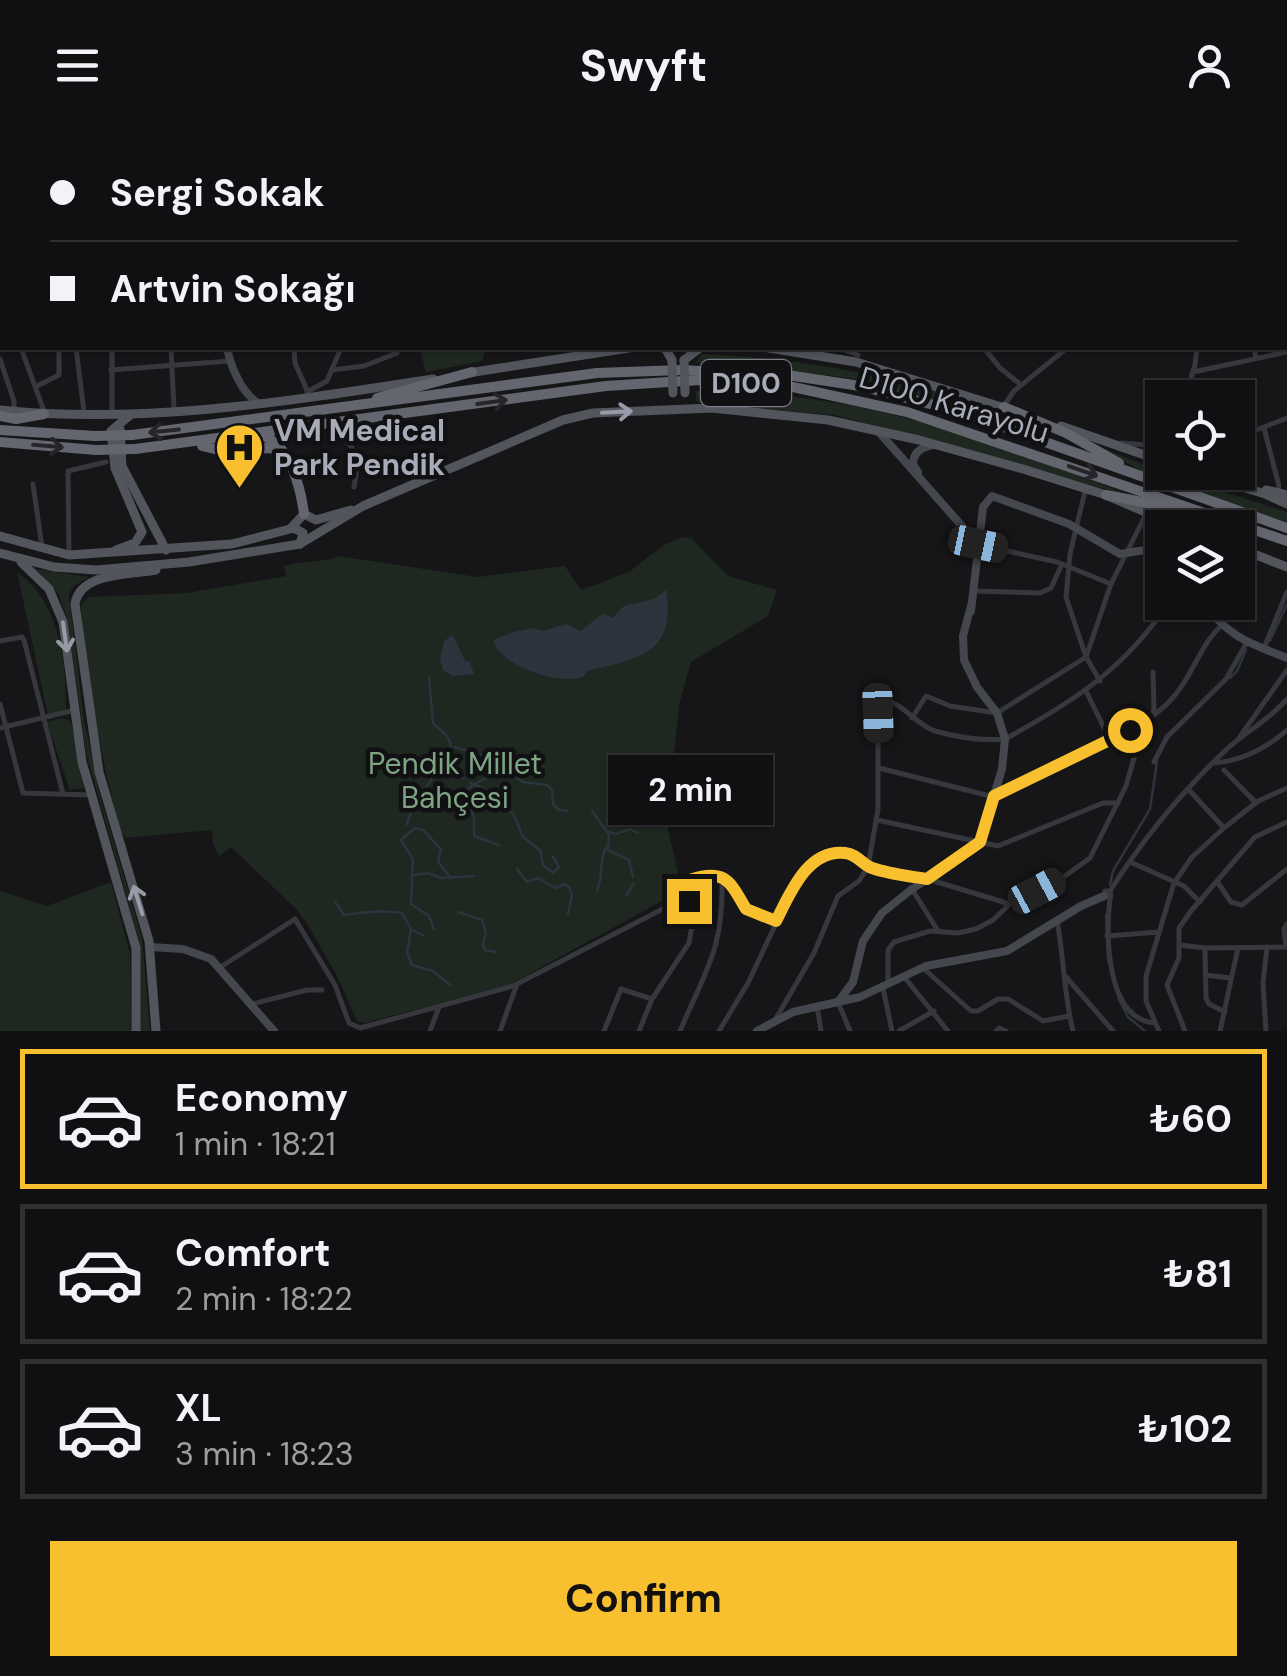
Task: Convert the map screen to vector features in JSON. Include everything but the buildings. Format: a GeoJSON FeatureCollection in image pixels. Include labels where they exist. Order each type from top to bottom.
{"type":"FeatureCollection","features":[{"type":"Feature","properties":{"kind":"highway","name":"D100 Karayolu"},"geometry":{"type":"LineString","coordinates":[[0,430],[132,435],[598,373],[682,370],[794,376],[860,386],[961,412],[1287,528]]}},
{"type":"Feature","properties":{"kind":"highway"},"geometry":{"type":"LineString","coordinates":[[330,410],[472,372]]}},
{"type":"Feature","properties":{"kind":"highway","name":"D100 Karayolu"},"geometry":{"type":"LineString","coordinates":[[0,442],[96,450],[135,449],[606,386],[700,380],[793,387],[907,412],[1198,510]]}},
{"type":"Feature","properties":{"kind":"highway"},"geometry":{"type":"LineString","coordinates":[[1004,407],[1066,432],[1132,472]]}},
{"type":"Feature","properties":{"kind":"highway"},"geometry":{"type":"LineString","coordinates":[[0,414],[16,419],[44,414]]}},
{"type":"Feature","properties":{"kind":"highway"},"geometry":{"type":"LineString","coordinates":[[257,434],[273,440],[282,450],[300,492],[304,514]]}},
{"type":"Feature","properties":{"kind":"highway"},"geometry":{"type":"LineString","coordinates":[[192,443],[231,453],[282,450]]}},
{"type":"Feature","properties":{"kind":"highway"},"geometry":{"type":"LineString","coordinates":[[1106,496],[1181,510]]}},
{"type":"Feature","properties":{"kind":"highway","name":"D100 Karayolu"},"geometry":{"type":"LineString","coordinates":[[1255,530],[1287,541]]}},
{"type":"Feature","properties":{"kind":"main road"},"geometry":{"type":"LineString","coordinates":[[0,414],[84,415],[115,420],[131,415],[261,404],[616,350]]}},
{"type":"Feature","properties":{"kind":"main road"},"geometry":{"type":"LineString","coordinates":[[669,350],[678,360],[685,393],[697,405],[794,415],[878,431],[1086,489],[1145,510]]}},
{"type":"Feature","properties":{"kind":"main road"},"geometry":{"type":"LineString","coordinates":[[678,360],[696,350]]}},
{"type":"Feature","properties":{"kind":"main road"},"geometry":{"type":"LineString","coordinates":[[787,350],[857,358],[1145,455]]}},
{"type":"Feature","properties":{"kind":"main road"},"geometry":{"type":"LineString","coordinates":[[650,410],[665,405],[673,393],[678,360]]}},
{"type":"Feature","properties":{"kind":"main road"},"geometry":{"type":"LineString","coordinates":[[290,529],[304,514],[311,520],[322,519],[362,506],[563,420],[593,413],[712,408]]}},
{"type":"Feature","properties":{"kind":"main road"},"geometry":{"type":"LineString","coordinates":[[115,420],[122,466],[166,550]]}},
{"type":"Feature","properties":{"kind":"main road"},"geometry":{"type":"LineString","coordinates":[[68,555],[121,549],[135,543],[142,534],[114,462],[111,431],[115,420]]}},
{"type":"Feature","properties":{"kind":"main road"},"geometry":{"type":"LineString","coordinates":[[1252,490],[1284,500]]}},
{"type":"Feature","properties":{"kind":"main road"},"geometry":{"type":"LineString","coordinates":[[1106,496],[1145,514]]}},
{"type":"Feature","properties":{"kind":"main road"},"geometry":{"type":"LineString","coordinates":[[156,1031],[150,947],[94,747],[76,598],[79,589],[91,582],[189,562],[300,544],[362,506]]}},
{"type":"Feature","properties":{"kind":"main road"},"geometry":{"type":"LineString","coordinates":[[0,536],[68,555],[238,543],[290,529],[302,531],[300,544]]}},
{"type":"Feature","properties":{"kind":"main road"},"geometry":{"type":"LineString","coordinates":[[1255,552],[1287,564]]}},
{"type":"Feature","properties":{"kind":"main road"},"geometry":{"type":"LineString","coordinates":[[0,553],[85,570],[189,562]]}},
{"type":"Feature","properties":{"kind":"main road"},"geometry":{"type":"LineString","coordinates":[[15,558],[42,579],[60,610],[90,794],[136,948],[136,1031]]}},
{"type":"Feature","properties":{"kind":"street"},"geometry":{"type":"LineString","coordinates":[[22,350],[44,414]]}},
{"type":"Feature","properties":{"kind":"street"},"geometry":{"type":"LineString","coordinates":[[37,386],[59,375],[58,350]]}},
{"type":"Feature","properties":{"kind":"street"},"geometry":{"type":"LineString","coordinates":[[76,350],[84,415]]}},
{"type":"Feature","properties":{"kind":"street"},"geometry":{"type":"LineString","coordinates":[[112,350],[110,410],[115,420]]}},
{"type":"Feature","properties":{"kind":"street"},"geometry":{"type":"LineString","coordinates":[[170,350],[174,411]]}},
{"type":"Feature","properties":{"kind":"street"},"geometry":{"type":"LineString","coordinates":[[227,350],[250,398],[261,404]]}},
{"type":"Feature","properties":{"kind":"street"},"geometry":{"type":"LineString","coordinates":[[294,350],[309,395],[327,381],[340,350]]}},
{"type":"Feature","properties":{"kind":"street"},"geometry":{"type":"LineString","coordinates":[[843,350],[857,358],[862,350]]}},
{"type":"Feature","properties":{"kind":"street"},"geometry":{"type":"LineString","coordinates":[[989,350],[1000,368],[1022,384]]}},
{"type":"Feature","properties":{"kind":"street"},"geometry":{"type":"LineString","coordinates":[[1004,407],[1022,384],[1064,350]]}},
{"type":"Feature","properties":{"kind":"street"},"geometry":{"type":"LineString","coordinates":[[1191,380],[1197,350]]}},
{"type":"Feature","properties":{"kind":"street"},"geometry":{"type":"LineString","coordinates":[[1254,350],[1256,358]]}},
{"type":"Feature","properties":{"kind":"street"},"geometry":{"type":"LineString","coordinates":[[1194,372],[1287,352]]}},
{"type":"Feature","properties":{"kind":"street"},"geometry":{"type":"LineString","coordinates":[[332,370],[364,366],[397,353]]}},
{"type":"Feature","properties":{"kind":"street"},"geometry":{"type":"LineString","coordinates":[[0,359],[14,412]]}},
{"type":"Feature","properties":{"kind":"street"},"geometry":{"type":"LineString","coordinates":[[111,370],[230,361]]}},
{"type":"Feature","properties":{"kind":"street"},"geometry":{"type":"LineString","coordinates":[[228,408],[240,393],[240,381]]}},
{"type":"Feature","properties":{"kind":"street"},"geometry":{"type":"LineString","coordinates":[[1255,431],[1287,418]]}},
{"type":"Feature","properties":{"kind":"street"},"geometry":{"type":"LineString","coordinates":[[354,487],[358,464],[346,441],[368,419]]}},
{"type":"Feature","properties":{"kind":"street"},"geometry":{"type":"LineString","coordinates":[[1264,428],[1284,500]]}},
{"type":"Feature","properties":{"kind":"street"},"geometry":{"type":"LineString","coordinates":[[878,431],[978,544],[1062,564],[1110,584]]}},
{"type":"Feature","properties":{"kind":"street"},"geometry":{"type":"LineString","coordinates":[[1113,443],[1145,445]]}},
{"type":"Feature","properties":{"kind":"street"},"geometry":{"type":"LineString","coordinates":[[935,445],[918,452],[912,464],[968,533]]}},
{"type":"Feature","properties":{"kind":"street"},"geometry":{"type":"LineString","coordinates":[[68,555],[68,471],[106,462]]}},
{"type":"Feature","properties":{"kind":"street"},"geometry":{"type":"LineString","coordinates":[[32,484],[43,550]]}},
{"type":"Feature","properties":{"kind":"street"},"geometry":{"type":"LineString","coordinates":[[1086,489],[1069,567],[1067,605],[1086,658],[1100,681]]}},
{"type":"Feature","properties":{"kind":"street"},"geometry":{"type":"LineString","coordinates":[[838,1002],[856,976],[863,941],[870,928],[912,889],[980,842],[994,796],[1006,750],[1005,739],[995,711],[964,660],[963,636],[971,606],[983,507],[992,496],[1076,528],[1120,554],[1145,550]]}},
{"type":"Feature","properties":{"kind":"street"},"geometry":{"type":"LineString","coordinates":[[912,718],[926,696],[950,706],[995,711],[1086,658],[1110,584],[1145,516]]}},
{"type":"Feature","properties":{"kind":"street"},"geometry":{"type":"LineString","coordinates":[[973,591],[1040,594],[1051,588],[1062,564]]}},
{"type":"Feature","properties":{"kind":"street"},"geometry":{"type":"LineString","coordinates":[[1264,648],[1287,592]]}},
{"type":"Feature","properties":{"kind":"street"},"geometry":{"type":"LineString","coordinates":[[775,1020],[814,953],[838,896],[859,881],[868,867],[877,820],[878,713],[882,700],[892,701],[933,730],[987,740],[1005,739],[1100,681],[1141,642],[1156,620]]}},
{"type":"Feature","properties":{"kind":"street"},"geometry":{"type":"LineString","coordinates":[[1216,620],[1247,642],[1287,658]]}},
{"type":"Feature","properties":{"kind":"street"},"geometry":{"type":"LineString","coordinates":[[880,768],[994,796],[1150,719],[1183,687],[1221,626]]}},
{"type":"Feature","properties":{"kind":"street"},"geometry":{"type":"LineString","coordinates":[[0,640],[22,636],[63,794]]}},
{"type":"Feature","properties":{"kind":"street"},"geometry":{"type":"LineString","coordinates":[[1154,762],[1167,737],[1226,680],[1247,642]]}},
{"type":"Feature","properties":{"kind":"street"},"geometry":{"type":"LineString","coordinates":[[1156,1022],[1142,1020],[1124,1003],[1106,936],[1108,895],[1150,831],[1237,741],[1287,670]]}},
{"type":"Feature","properties":{"kind":"street"},"geometry":{"type":"LineString","coordinates":[[934,1012],[895,1031],[885,987],[890,945],[914,934],[958,934],[976,929],[1010,904],[1086,863],[1118,803],[1150,719],[1155,703],[1153,672]]}},
{"type":"Feature","properties":{"kind":"street"},"geometry":{"type":"LineString","coordinates":[[1086,691],[1110,740]]}},
{"type":"Feature","properties":{"kind":"street"},"geometry":{"type":"LineString","coordinates":[[1237,741],[1261,726],[1287,699]]}},
{"type":"Feature","properties":{"kind":"street"},"geometry":{"type":"LineString","coordinates":[[0,704],[2,727],[23,793],[90,794]]}},
{"type":"Feature","properties":{"kind":"street"},"geometry":{"type":"LineString","coordinates":[[2,727],[75,710]]}},
{"type":"Feature","properties":{"kind":"street"},"geometry":{"type":"LineString","coordinates":[[1214,763],[1258,750],[1287,730]]}},
{"type":"Feature","properties":{"kind":"street"},"geometry":{"type":"LineString","coordinates":[[1224,770],[1256,803]]}},
{"type":"Feature","properties":{"kind":"street"},"geometry":{"type":"LineString","coordinates":[[1159,1031],[1146,1001],[1146,976],[1174,883],[1192,857],[1224,828],[1256,803],[1287,788]]}},
{"type":"Feature","properties":{"kind":"street"},"geometry":{"type":"LineString","coordinates":[[1189,790],[1224,828]]}},
{"type":"Feature","properties":{"kind":"street"},"geometry":{"type":"LineString","coordinates":[[877,820],[1007,844],[1107,802],[1118,803]]}},
{"type":"Feature","properties":{"kind":"street"},"geometry":{"type":"LineString","coordinates":[[1185,1031],[1167,985],[1180,945],[1179,928],[1256,838],[1287,822]]}},
{"type":"Feature","properties":{"kind":"street"},"geometry":{"type":"LineString","coordinates":[[719,1031],[748,982],[801,874],[813,864],[848,854],[868,867],[927,879],[1010,904]]}},
{"type":"Feature","properties":{"kind":"street"},"geometry":{"type":"LineString","coordinates":[[1129,862],[1184,886],[1200,902]]}},
{"type":"Feature","properties":{"kind":"street"},"geometry":{"type":"LineString","coordinates":[[1218,883],[1231,902],[1242,905],[1287,869]]}},
{"type":"Feature","properties":{"kind":"street"},"geometry":{"type":"LineString","coordinates":[[638,1031],[652,999],[689,944],[690,880],[722,878],[734,885],[746,909],[776,921]]}},
{"type":"Feature","properties":{"kind":"street"},"geometry":{"type":"LineString","coordinates":[[680,1031],[708,974],[719,940],[722,878]]}},
{"type":"Feature","properties":{"kind":"street"},"geometry":{"type":"LineString","coordinates":[[912,889],[938,931]]}},
{"type":"Feature","properties":{"kind":"street"},"geometry":{"type":"LineString","coordinates":[[757,1031],[775,1020],[885,987],[923,968],[1006,951],[1108,895]]}},
{"type":"Feature","properties":{"kind":"street"},"geometry":{"type":"LineString","coordinates":[[219,968],[294,919],[335,985],[352,1026],[364,1027],[517,984],[688,896]]}},
{"type":"Feature","properties":{"kind":"street"},"geometry":{"type":"LineString","coordinates":[[1057,921],[1073,1031]]}},
{"type":"Feature","properties":{"kind":"street"},"geometry":{"type":"LineString","coordinates":[[1180,945],[1286,949],[1287,924]]}},
{"type":"Feature","properties":{"kind":"street"},"geometry":{"type":"LineString","coordinates":[[1106,936],[1159,932]]}},
{"type":"Feature","properties":{"kind":"street"},"geometry":{"type":"LineString","coordinates":[[150,947],[203,954],[276,1030]]}},
{"type":"Feature","properties":{"kind":"street"},"geometry":{"type":"LineString","coordinates":[[1264,1030],[1267,947]]}},
{"type":"Feature","properties":{"kind":"street"},"geometry":{"type":"LineString","coordinates":[[1205,948],[1209,1004],[1224,1012]]}},
{"type":"Feature","properties":{"kind":"street"},"geometry":{"type":"LineString","coordinates":[[1220,1031],[1238,948]]}},
{"type":"Feature","properties":{"kind":"street"},"geometry":{"type":"LineString","coordinates":[[923,968],[971,1011],[1004,998],[1014,1000],[1042,1022],[1069,1016]]}},
{"type":"Feature","properties":{"kind":"street"},"geometry":{"type":"LineString","coordinates":[[1204,975],[1231,978]]}},
{"type":"Feature","properties":{"kind":"street"},"geometry":{"type":"LineString","coordinates":[[905,978],[948,1031]]}},
{"type":"Feature","properties":{"kind":"street"},"geometry":{"type":"LineString","coordinates":[[1066,978],[1113,1031]]}},
{"type":"Feature","properties":{"kind":"street"},"geometry":{"type":"LineString","coordinates":[[500,1031],[517,984]]}},
{"type":"Feature","properties":{"kind":"street"},"geometry":{"type":"LineString","coordinates":[[604,1031],[621,989],[652,999]]}},
{"type":"Feature","properties":{"kind":"street"},"geometry":{"type":"LineString","coordinates":[[249,1005],[307,990],[322,990]]}},
{"type":"Feature","properties":{"kind":"street"},"geometry":{"type":"LineString","coordinates":[[838,1002],[850,1031]]}},
{"type":"Feature","properties":{"kind":"street"},"geometry":{"type":"LineString","coordinates":[[816,1006],[821,1031]]}},
{"type":"Feature","properties":{"kind":"street"},"geometry":{"type":"LineString","coordinates":[[430,1031],[440,1007]]}},
{"type":"Feature","properties":{"kind":"street"},"geometry":{"type":"LineString","coordinates":[[996,1031],[1006,1031]]}},
{"type":"Feature","properties":{"kind":"green space"},"geometry":{"type":"Polygon","coordinates":[[[422,350],[485,350],[482,361],[426,372],[422,350]]]}},
{"type":"Feature","properties":{"kind":"green space"},"geometry":{"type":"Polygon","coordinates":[[[701,354],[805,363],[881,377],[942,393],[1045,430],[1026,430],[855,379],[696,363],[701,354]]]}},
{"type":"Feature","properties":{"kind":"green space"},"geometry":{"type":"Polygon","coordinates":[[[696,391],[797,397],[894,415],[1015,452],[1134,497],[835,415],[706,405],[696,401],[696,391]]]}},
{"type":"Feature","properties":{"kind":"green space"},"geometry":{"type":"Polygon","coordinates":[[[1092,444],[1145,465],[1145,473],[1092,444]]]}},
{"type":"Feature","properties":{"kind":"green space"},"geometry":{"type":"Polygon","coordinates":[[[1193,490],[1218,490],[1287,512],[1287,523],[1193,490]]]}},
{"type":"Feature","properties":{"kind":"green space","name":"Pendik Millet Bahçesi"},"geometry":{"type":"Polygon","coordinates":[[[682,537],[691,538],[728,576],[777,590],[768,616],[691,662],[679,705],[667,824],[682,890],[507,986],[364,1023],[357,1021],[306,922],[231,847],[219,856],[212,830],[125,838],[119,828],[85,658],[81,604],[89,597],[187,593],[286,576],[284,566],[338,556],[478,577],[565,566],[581,590],[629,572],[664,545],[682,537]]]}},
{"type":"Feature","properties":{"kind":"green space"},"geometry":{"type":"Polygon","coordinates":[[[36,569],[89,577],[69,594],[84,720],[100,796],[142,938],[150,1031],[140,1031],[139,940],[86,753],[67,618],[59,595],[36,569]]]}},
{"type":"Feature","properties":{"kind":"green space"},"geometry":{"type":"Polygon","coordinates":[[[17,572],[43,599],[58,634],[66,711],[48,716],[17,572]]]}},
{"type":"Feature","properties":{"kind":"green space"},"geometry":{"type":"Polygon","coordinates":[[[61,718],[71,721],[84,788],[70,790],[47,722],[61,718]]]}},
{"type":"Feature","properties":{"kind":"green space"},"geometry":{"type":"Polygon","coordinates":[[[111,882],[130,954],[131,1031],[0,1031],[0,891],[47,906],[111,882]]]}},
{"type":"Feature","properties":{"kind":"shaded area"},"geometry":{"type":"Polygon","coordinates":[[[666,590],[668,611],[659,641],[637,657],[587,671],[583,677],[559,678],[531,672],[507,658],[493,640],[514,632],[533,628],[543,631],[566,624],[580,631],[604,613],[612,618],[624,606],[654,599],[666,590]]]}},
{"type":"Feature","properties":{"kind":"shaded area"},"geometry":{"type":"Polygon","coordinates":[[[453,635],[474,674],[453,676],[443,670],[440,659],[444,641],[453,635]]]}},
{"type":"Feature","properties":{"kind":"waterway"},"geometry":{"type":"LineString","coordinates":[[1270,641],[1287,604]]}},
{"type":"Feature","properties":{"kind":"waterway"},"geometry":{"type":"LineString","coordinates":[[1230,678],[1246,650]]}},
{"type":"Feature","properties":{"kind":"waterway"},"geometry":{"type":"LineString","coordinates":[[429,678],[433,723],[450,742],[444,767],[450,775],[464,778]]}},
{"type":"Feature","properties":{"kind":"waterway"},"geometry":{"type":"LineString","coordinates":[[455,747],[481,755],[506,750],[510,771]]}},
{"type":"Feature","properties":{"kind":"waterway"},"geometry":{"type":"LineString","coordinates":[[1110,884],[1113,871],[1150,809],[1157,762]]}},
{"type":"Feature","properties":{"kind":"waterway"},"geometry":{"type":"LineString","coordinates":[[407,824],[413,805],[444,763]]}},
{"type":"Feature","properties":{"kind":"waterway"},"geometry":{"type":"LineString","coordinates":[[499,845],[474,836],[474,818],[465,792],[480,781],[510,773],[523,782],[547,785],[552,790],[553,804],[567,811]]}},
{"type":"Feature","properties":{"kind":"waterway"},"geometry":{"type":"LineString","coordinates":[[470,783],[487,791],[497,808],[513,813],[523,837],[540,850],[543,865],[553,873],[559,867],[553,857]]}},
{"type":"Feature","properties":{"kind":"waterway"},"geometry":{"type":"LineString","coordinates":[[592,811],[609,835],[608,850],[629,860],[633,877]]}},
{"type":"Feature","properties":{"kind":"waterway"},"geometry":{"type":"LineString","coordinates":[[434,929],[429,916],[411,904],[413,859],[401,840],[415,828],[423,830],[441,849],[438,862],[451,878]]}},
{"type":"Feature","properties":{"kind":"waterway"},"geometry":{"type":"LineString","coordinates":[[609,832],[630,829],[638,833]]}},
{"type":"Feature","properties":{"kind":"waterway"},"geometry":{"type":"LineString","coordinates":[[597,891],[607,846]]}},
{"type":"Feature","properties":{"kind":"waterway"},"geometry":{"type":"LineString","coordinates":[[517,869],[527,882],[538,878],[555,888],[564,884],[569,887],[572,896],[568,914]]}},
{"type":"Feature","properties":{"kind":"waterway"},"geometry":{"type":"LineString","coordinates":[[415,875],[474,876]]}},
{"type":"Feature","properties":{"kind":"waterway"},"geometry":{"type":"LineString","coordinates":[[626,896],[633,884]]}},
{"type":"Feature","properties":{"kind":"waterway"},"geometry":{"type":"LineString","coordinates":[[335,902],[344,915],[402,913],[411,929],[424,936]]}},
{"type":"Feature","properties":{"kind":"waterway"},"geometry":{"type":"LineString","coordinates":[[458,912],[482,920],[485,950],[496,952]]}},
{"type":"Feature","properties":{"kind":"waterway"},"geometry":{"type":"LineString","coordinates":[[1106,915],[1108,961]]}},
{"type":"Feature","properties":{"kind":"waterway"},"geometry":{"type":"LineString","coordinates":[[411,929],[407,952],[412,965],[433,971],[450,985]]}},
{"type":"Feature","properties":{"kind":"waterway"},"geometry":{"type":"LineString","coordinates":[[1118,998],[1128,1017],[1145,1031]]}},
{"type":"Feature","properties":{"kind":"place","name":"VM Medical Park Pendik"},"geometry":{"type":"Point","coordinates":[239,490]}},
{"type":"Feature","properties":{"kind":"route"},"geometry":{"type":"LineString","coordinates":[[689,901],[690,880],[718,876],[730,880],[746,909],[776,921],[801,874],[813,864],[838,854],[854,856],[868,867],[927,879],[980,842],[994,796],[1130,730]]}}]}
